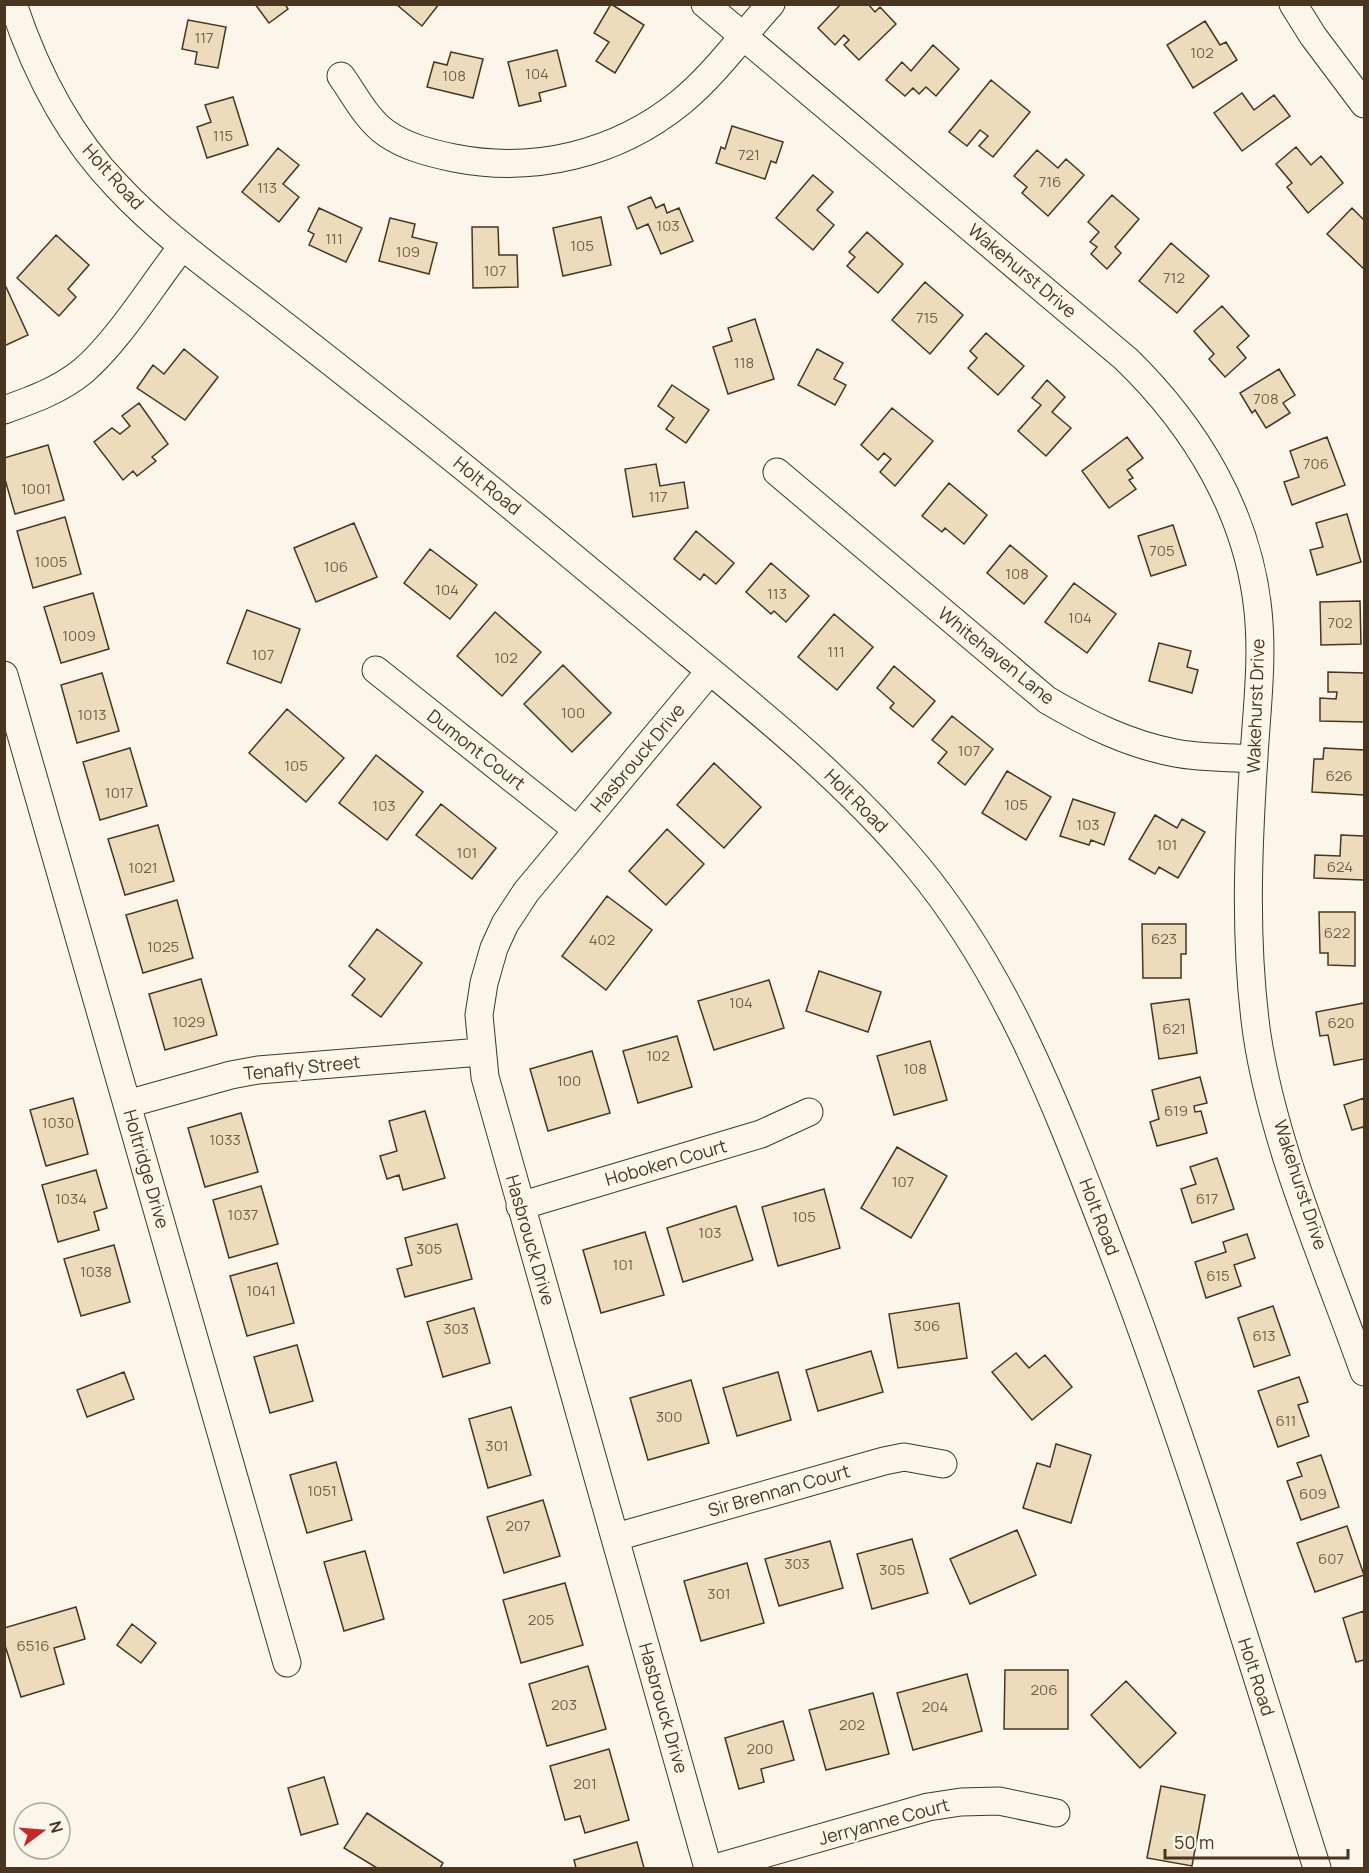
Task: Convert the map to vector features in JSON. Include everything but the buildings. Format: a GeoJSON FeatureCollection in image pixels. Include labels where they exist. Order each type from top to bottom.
{"type":"FeatureCollection","features":[{"type":"Feature","properties":{"kind":"street","name":"Holt Road"},"geometry":{"type":"LineString","coordinates":[[13,4],[45,82],[84,146],[116,186],[182,247],[446,452],[796,742],[856,800],[919,868],[987,966],[1021,1028],[1058,1110],[1144,1333],[1317,1869]]}},
{"type":"Feature","properties":{"kind":"street","name":"Wakehurst Drive"},"geometry":{"type":"LineString","coordinates":[[705,4],[1126,359],[1160,392],[1192,434],[1216,475],[1242,534],[1258,608],[1261,654],[1254,759],[1249,933],[1258,1036],[1267,1082],[1289,1159],[1365,1372]]}},
{"type":"Feature","properties":{"kind":"street"},"geometry":{"type":"LineString","coordinates":[[340,76],[369,116],[384,132],[409,146],[468,161],[501,164],[534,163],[587,152],[636,132],[681,101],[771,4]]}},
{"type":"Feature","properties":{"kind":"street"},"geometry":{"type":"LineString","coordinates":[[1293,4],[1313,36],[1365,104]]}},
{"type":"Feature","properties":{"kind":"street"},"geometry":{"type":"LineString","coordinates":[[4,410],[38,398],[84,370],[106,347],[182,247]]}},
{"type":"Feature","properties":{"kind":"street","name":"Whitehaven Lane"},"geometry":{"type":"LineString","coordinates":[[777,472],[1047,700],[1088,724],[1132,742],[1178,754],[1254,759]]}},
{"type":"Feature","properties":{"kind":"street","name":"Dumont Court"},"geometry":{"type":"LineString","coordinates":[[376,670],[577,830]]}},
{"type":"Feature","properties":{"kind":"street","name":"Hasbrouck Drive"},"geometry":{"type":"LineString","coordinates":[[708,1869],[616,1537],[484,1077],[479,1015],[484,983],[494,948],[526,892],[710,670]]}},
{"type":"Feature","properties":{"kind":"street","name":"Holtridge Drive"},"geometry":{"type":"LineString","coordinates":[[4,675],[12,727],[127,1104],[287,1663]]}},
{"type":"Feature","properties":{"kind":"street","name":"Tenafly Street"},"geometry":{"type":"LineString","coordinates":[[127,1104],[231,1075],[258,1070],[481,1052]]}},
{"type":"Feature","properties":{"kind":"street","name":"Hoboken Court"},"geometry":{"type":"LineString","coordinates":[[520,1206],[761,1134],[809,1112]]}},
{"type":"Feature","properties":{"kind":"street","name":"Sir Brennan Court"},"geometry":{"type":"LineString","coordinates":[[616,1537],[884,1461],[904,1457],[944,1464]]}},
{"type":"Feature","properties":{"kind":"street","name":"Jerryanne Court"},"geometry":{"type":"LineString","coordinates":[[715,1869],[928,1807],[961,1802],[999,1801],[1056,1813]]}}]}
